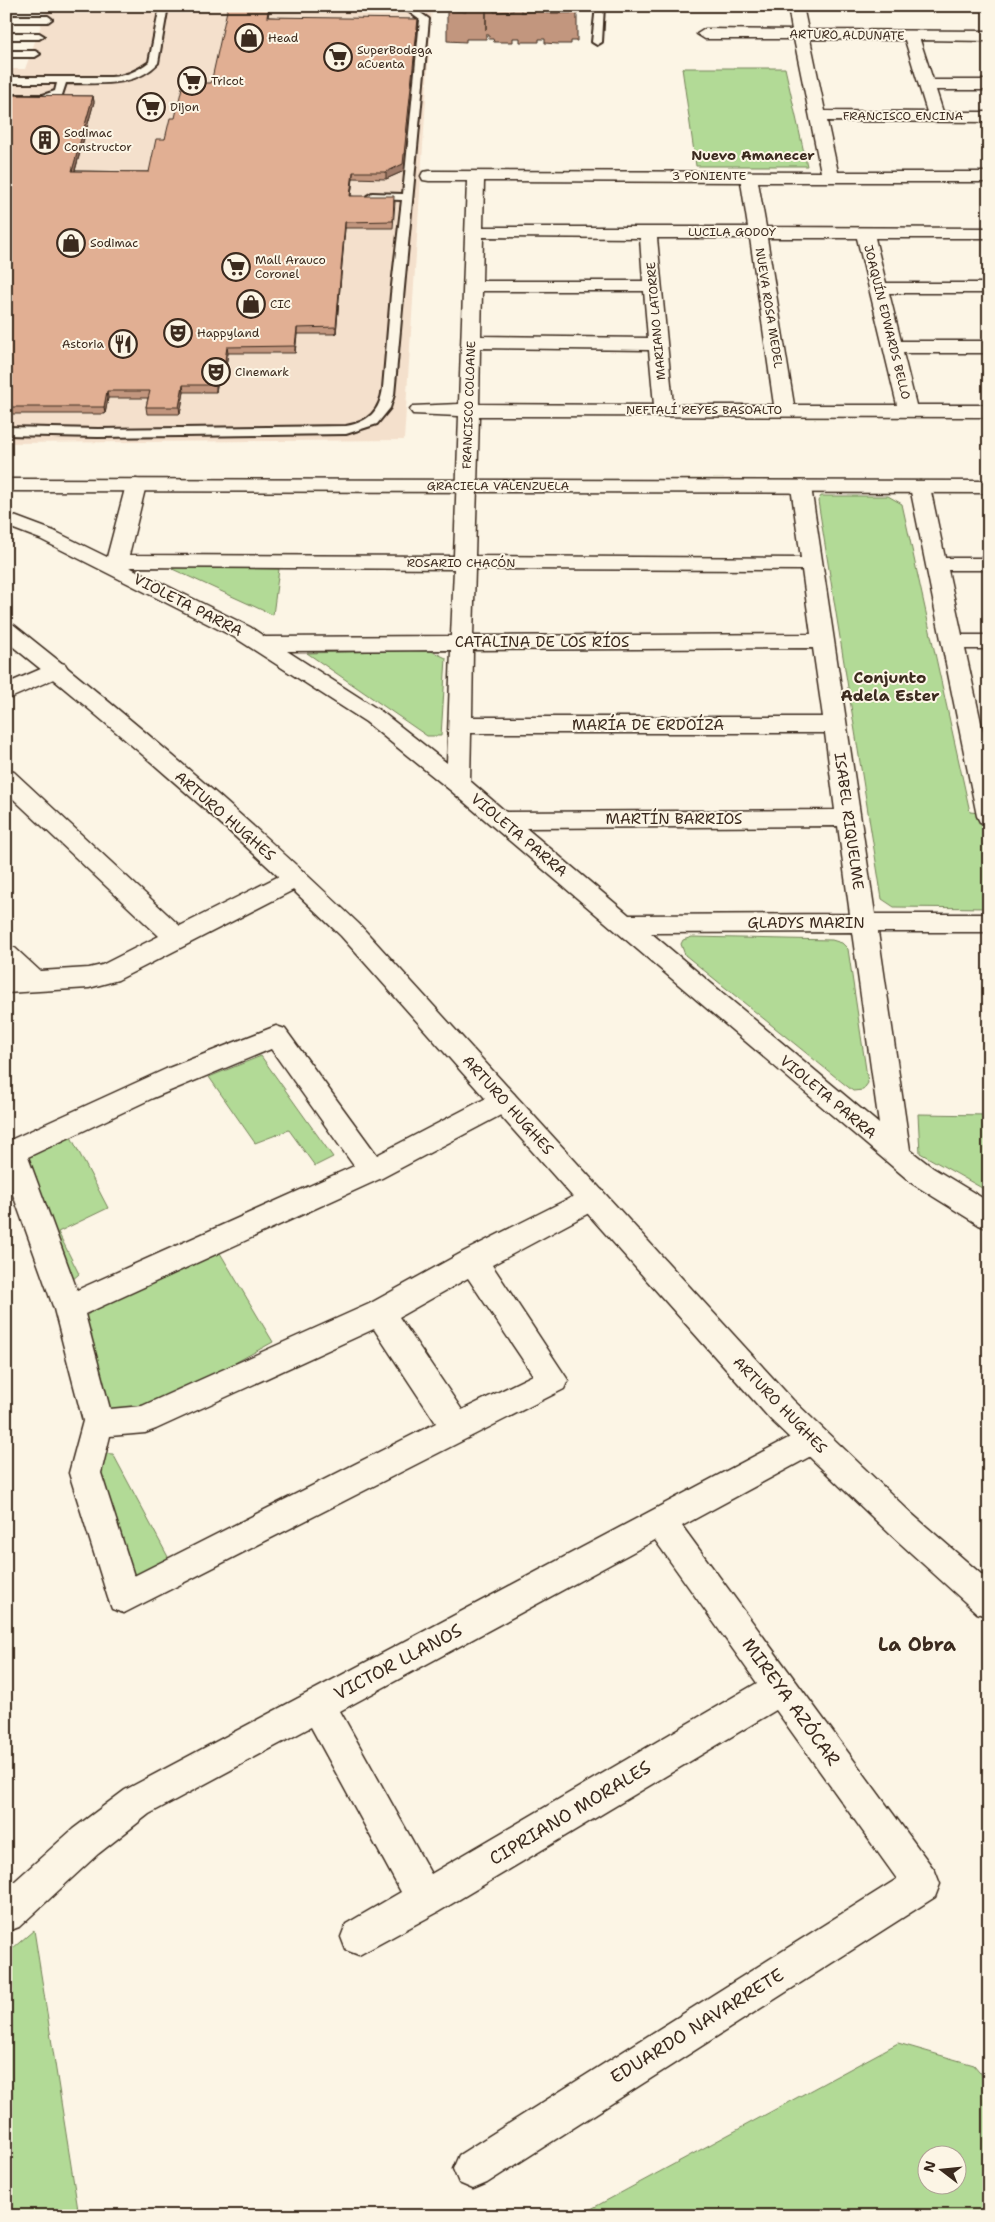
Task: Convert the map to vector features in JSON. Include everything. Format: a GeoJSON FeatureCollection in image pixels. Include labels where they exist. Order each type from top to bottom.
{"type":"FeatureCollection","features":[{"type":"Feature","properties":{"kind":"street"},"geometry":{"type":"LineString","coordinates":[[794,6],[831,177]]}},
{"type":"Feature","properties":{"kind":"street","name":"ARTURO ALDUNATE"},"geometry":{"type":"LineString","coordinates":[[705,34],[989,36]]}},
{"type":"Feature","properties":{"kind":"street"},"geometry":{"type":"LineString","coordinates":[[912,36],[936,116]]}},
{"type":"Feature","properties":{"kind":"street"},"geometry":{"type":"LineString","coordinates":[[926,85],[989,85]]}},
{"type":"Feature","properties":{"kind":"street","name":"FRANCISCO ENCINA"},"geometry":{"type":"LineString","coordinates":[[818,116],[989,117]]}},
{"type":"Feature","properties":{"kind":"street","name":"3 PONIENTE"},"geometry":{"type":"LineString","coordinates":[[429,176],[989,177]]}},
{"type":"Feature","properties":{"kind":"street","name":"FRANCISCO COLOANE"},"geometry":{"type":"LineString","coordinates":[[458,784],[476,176]]}},
{"type":"Feature","properties":{"kind":"street","name":"NUEVA ROSA MEDEL"},"geometry":{"type":"LineString","coordinates":[[749,176],[785,411]]}},
{"type":"Feature","properties":{"kind":"street","name":"LUCILA GODOY"},"geometry":{"type":"LineString","coordinates":[[474,232],[989,233]]}},
{"type":"Feature","properties":{"kind":"street","name":"MARIANO LATORRE"},"geometry":{"type":"LineString","coordinates":[[648,232],[664,410]]}},
{"type":"Feature","properties":{"kind":"street","name":"JOAQUÍN EDWARDS BELLO"},"geometry":{"type":"LineString","coordinates":[[865,233],[908,411]]}},
{"type":"Feature","properties":{"kind":"street"},"geometry":{"type":"LineString","coordinates":[[473,286],[653,286]]}},
{"type":"Feature","properties":{"kind":"street"},"geometry":{"type":"LineString","coordinates":[[878,288],[989,288]]}},
{"type":"Feature","properties":{"kind":"street"},"geometry":{"type":"LineString","coordinates":[[471,342],[658,344]]}},
{"type":"Feature","properties":{"kind":"street"},"geometry":{"type":"LineString","coordinates":[[893,347],[989,347]]}},
{"type":"Feature","properties":{"kind":"street","name":"NEFTALÍ REYES BASOALTO"},"geometry":{"type":"LineString","coordinates":[[420,410],[989,411]]}},
{"type":"Feature","properties":{"kind":"street","name":"GRACIELA VALENZUELA"},"geometry":{"type":"LineString","coordinates":[[6,484],[989,487]]}},
{"type":"Feature","properties":{"kind":"street"},"geometry":{"type":"LineString","coordinates":[[114,564],[136,485]]}},
{"type":"Feature","properties":{"kind":"street","name":"ISABEL RIQUELME"},"geometry":{"type":"LineString","coordinates":[[801,487],[896,1156]]}},
{"type":"Feature","properties":{"kind":"street"},"geometry":{"type":"LineString","coordinates":[[920,487],[952,642],[980,728],[989,816]]}},
{"type":"Feature","properties":{"kind":"street","name":"VIOLETA PARRA"},"geometry":{"type":"LineString","coordinates":[[6,520],[47,535],[114,564],[262,644],[374,718],[501,820],[896,1156],[938,1186],[989,1217]]}},
{"type":"Feature","properties":{"kind":"street","name":"ROSARIO CHACÓN"},"geometry":{"type":"LineString","coordinates":[[114,564],[812,564]]}},
{"type":"Feature","properties":{"kind":"street"},"geometry":{"type":"LineString","coordinates":[[936,564],[989,564]]}},
{"type":"Feature","properties":{"kind":"street","name":"ARTURO HUGHES"},"geometry":{"type":"LineString","coordinates":[[6,630],[57,669],[296,878],[350,930],[811,1440],[989,1602]]}},
{"type":"Feature","properties":{"kind":"street","name":"CATALINA DE LOS RÍOS"},"geometry":{"type":"LineString","coordinates":[[262,644],[823,641]]}},
{"type":"Feature","properties":{"kind":"street"},"geometry":{"type":"LineString","coordinates":[[952,642],[989,642]]}},
{"type":"Feature","properties":{"kind":"street"},"geometry":{"type":"LineString","coordinates":[[6,693],[57,669]]}},
{"type":"Feature","properties":{"kind":"street","name":"MARÍA DE ERDOÍZA"},"geometry":{"type":"LineString","coordinates":[[460,725],[835,725]]}},
{"type":"Feature","properties":{"kind":"street"},"geometry":{"type":"LineString","coordinates":[[6,778],[178,939]]}},
{"type":"Feature","properties":{"kind":"street","name":"MARTÍN BARRIOS"},"geometry":{"type":"LineString","coordinates":[[501,820],[848,818]]}},
{"type":"Feature","properties":{"kind":"street"},"geometry":{"type":"LineString","coordinates":[[6,983],[90,978],[110,973],[296,878]]}},
{"type":"Feature","properties":{"kind":"street","name":"GLADYS MARIN"},"geometry":{"type":"LineString","coordinates":[[624,924],[989,923]]}},
{"type":"Feature","properties":{"kind":"street"},"geometry":{"type":"LineString","coordinates":[[6,955],[34,981]]}},
{"type":"Feature","properties":{"kind":"street"},"geometry":{"type":"LineString","coordinates":[[372,1170],[276,1036],[214,1058],[75,1121],[12,1152],[69,1309],[98,1421],[86,1473],[124,1598],[553,1380],[472,1261]]}},
{"type":"Feature","properties":{"kind":"street"},"geometry":{"type":"LineString","coordinates":[[69,1309],[90,1297],[372,1170],[504,1101]]}},
{"type":"Feature","properties":{"kind":"street"},"geometry":{"type":"LineString","coordinates":[[98,1421],[114,1422],[145,1419],[380,1314],[472,1261],[592,1198]]}},
{"type":"Feature","properties":{"kind":"street"},"geometry":{"type":"LineString","coordinates":[[380,1314],[456,1428]]}},
{"type":"Feature","properties":{"kind":"street","name":"VICTOR LLANOS"},"geometry":{"type":"LineString","coordinates":[[6,1914],[69,1854],[111,1820],[138,1802],[811,1440]]}},
{"type":"Feature","properties":{"kind":"street","name":"MIREYA AZÓCAR"},"geometry":{"type":"LineString","coordinates":[[660,1521],[922,1884]]}},
{"type":"Feature","properties":{"kind":"street","name":"CIPRIANO MORALES"},"geometry":{"type":"LineString","coordinates":[[359,1937],[780,1688]]}},
{"type":"Feature","properties":{"kind":"street"},"geometry":{"type":"LineString","coordinates":[[318,1705],[425,1899]]}},
{"type":"Feature","properties":{"kind":"street","name":"EDUARDO NAVARRETE"},"geometry":{"type":"LineString","coordinates":[[473,2169],[922,1884]]}},
{"type":"Feature","properties":{"kind":"lane"},"geometry":{"type":"LineString","coordinates":[[6,80],[125,80],[142,72],[153,63],[164,6]]}},
{"type":"Feature","properties":{"kind":"lane"},"geometry":{"type":"LineString","coordinates":[[406,6],[425,20]]}},
{"type":"Feature","properties":{"kind":"lane"},"geometry":{"type":"LineString","coordinates":[[597,42],[600,6]]}},
{"type":"Feature","properties":{"kind":"lane"},"geometry":{"type":"LineString","coordinates":[[6,19],[48,19]]}},
{"type":"Feature","properties":{"kind":"lane"},"geometry":{"type":"LineString","coordinates":[[408,20],[425,20]]}},
{"type":"Feature","properties":{"kind":"lane"},"geometry":{"type":"LineString","coordinates":[[6,431],[98,433],[346,430],[364,427],[377,419],[385,406],[394,327],[399,255],[408,197],[425,20]]}},
{"type":"Feature","properties":{"kind":"lane"},"geometry":{"type":"LineString","coordinates":[[6,36],[39,36]]}},
{"type":"Feature","properties":{"kind":"lane"},"geometry":{"type":"LineString","coordinates":[[6,54],[35,54]]}},
{"type":"Feature","properties":{"kind":"lane"},"geometry":{"type":"LineString","coordinates":[[6,98],[52,97],[59,93],[62,80]]}},
{"type":"Feature","properties":{"kind":"lane"},"geometry":{"type":"LineString","coordinates":[[367,196],[408,197]]}},
{"type":"Feature","properties":{"kind":"shaded area"},"geometry":{"type":"Polygon","coordinates":[[[48,6],[432,6],[404,440],[6,443],[6,69],[25,69],[48,6]]]}},
{"type":"Feature","properties":{"kind":"green space"},"geometry":{"type":"Polygon","coordinates":[[[682,68],[785,68],[807,166],[696,166],[682,68]]]}},
{"type":"Feature","properties":{"kind":"green space"},"geometry":{"type":"Polygon","coordinates":[[[821,496],[888,496],[902,504],[970,812],[980,813],[989,847],[989,908],[894,907],[882,899],[818,501],[821,496]]]}},
{"type":"Feature","properties":{"kind":"green space"},"geometry":{"type":"Polygon","coordinates":[[[168,567],[279,569],[273,615],[168,567]]]}},
{"type":"Feature","properties":{"kind":"green space"},"geometry":{"type":"Polygon","coordinates":[[[429,650],[446,658],[441,736],[427,736],[307,653],[429,650]]]}},
{"type":"Feature","properties":{"kind":"green space"},"geometry":{"type":"Polygon","coordinates":[[[692,937],[832,940],[842,943],[848,949],[868,1083],[863,1090],[853,1091],[685,955],[681,944],[683,940],[692,937]]]}},
{"type":"Feature","properties":{"kind":"green space"},"geometry":{"type":"Polygon","coordinates":[[[261,1056],[333,1157],[315,1166],[289,1130],[255,1143],[209,1077],[261,1056]]]}},
{"type":"Feature","properties":{"kind":"green space"},"geometry":{"type":"Polygon","coordinates":[[[918,1114],[989,1115],[989,1192],[920,1153],[918,1114]]]}},
{"type":"Feature","properties":{"kind":"green space"},"geometry":{"type":"Polygon","coordinates":[[[70,1135],[108,1208],[58,1232],[79,1274],[55,1295],[18,1156],[70,1135]]]}},
{"type":"Feature","properties":{"kind":"green space"},"geometry":{"type":"Polygon","coordinates":[[[220,1253],[273,1342],[144,1413],[112,1415],[80,1321],[96,1308],[220,1253]]]}},
{"type":"Feature","properties":{"kind":"green space"},"geometry":{"type":"Polygon","coordinates":[[[97,1453],[113,1454],[175,1570],[112,1599],[106,1592],[80,1482],[97,1453]]]}},
{"type":"Feature","properties":{"kind":"green space"},"geometry":{"type":"Polygon","coordinates":[[[34,1930],[79,2216],[6,2216],[6,1954],[34,1930]]]}},
{"type":"Feature","properties":{"kind":"green space"},"geometry":{"type":"Polygon","coordinates":[[[898,2043],[974,2065],[989,2083],[989,2216],[578,2216],[898,2043]]]}},
{"type":"Feature","properties":{"kind":"building"},"geometry":{"type":"Polygon","coordinates":[[[228,6],[269,6],[267,17],[418,19],[403,164],[386,172],[353,172],[350,196],[394,196],[393,221],[345,222],[336,327],[297,328],[295,346],[227,347],[223,373],[217,373],[216,385],[183,385],[179,407],[146,407],[150,391],[107,391],[104,407],[6,407],[6,95],[93,96],[72,171],[149,172],[156,139],[165,139],[170,118],[175,118],[183,83],[211,83],[228,6]]]}},
{"type":"Feature","properties":{"kind":"building"},"geometry":{"type":"Polygon","coordinates":[[[447,6],[486,6],[486,8],[466,9],[466,12],[447,10],[447,6]]]}},
{"type":"Feature","properties":{"kind":"building"},"geometry":{"type":"Polygon","coordinates":[[[489,6],[577,6],[578,10],[571,10],[571,13],[546,13],[546,8],[539,8],[540,11],[521,12],[521,8],[513,8],[513,11],[494,12],[493,8],[489,8],[489,6]]]}},
{"type":"Feature","properties":{"kind":"place","name":"Head"},"geometry":{"type":"Point","coordinates":[249,38]}},
{"type":"Feature","properties":{"kind":"place","name":"SuperBodega aCuenta"},"geometry":{"type":"Point","coordinates":[338,57]}},
{"type":"Feature","properties":{"kind":"place","name":"Tricot"},"geometry":{"type":"Point","coordinates":[192,81]}},
{"type":"Feature","properties":{"kind":"place","name":"Dijon"},"geometry":{"type":"Point","coordinates":[151,107]}},
{"type":"Feature","properties":{"kind":"place","name":"Sodimac Constructor"},"geometry":{"type":"Point","coordinates":[45,140]}},
{"type":"Feature","properties":{"kind":"place","name":"Sodimac"},"geometry":{"type":"Point","coordinates":[71,243]}},
{"type":"Feature","properties":{"kind":"place","name":"Mall Arauco Coronel"},"geometry":{"type":"Point","coordinates":[236,267]}},
{"type":"Feature","properties":{"kind":"place","name":"CIC"},"geometry":{"type":"Point","coordinates":[251,304]}},
{"type":"Feature","properties":{"kind":"place","name":"Happyland"},"geometry":{"type":"Point","coordinates":[178,333]}},
{"type":"Feature","properties":{"kind":"place","name":"Astoria"},"geometry":{"type":"Point","coordinates":[123,344]}},
{"type":"Feature","properties":{"kind":"place","name":"Cinemark"},"geometry":{"type":"Point","coordinates":[216,372]}},
{"type":"Feature","properties":{"kind":"district","name":"Nuevo Amanecer"},"geometry":{"type":"Point","coordinates":[753,155]}},
{"type":"Feature","properties":{"kind":"district","name":"Conjunto Adela Ester"},"geometry":{"type":"Point","coordinates":[890,686]}},
{"type":"Feature","properties":{"kind":"district","name":"La Obra"},"geometry":{"type":"Point","coordinates":[917,1644]}}]}
